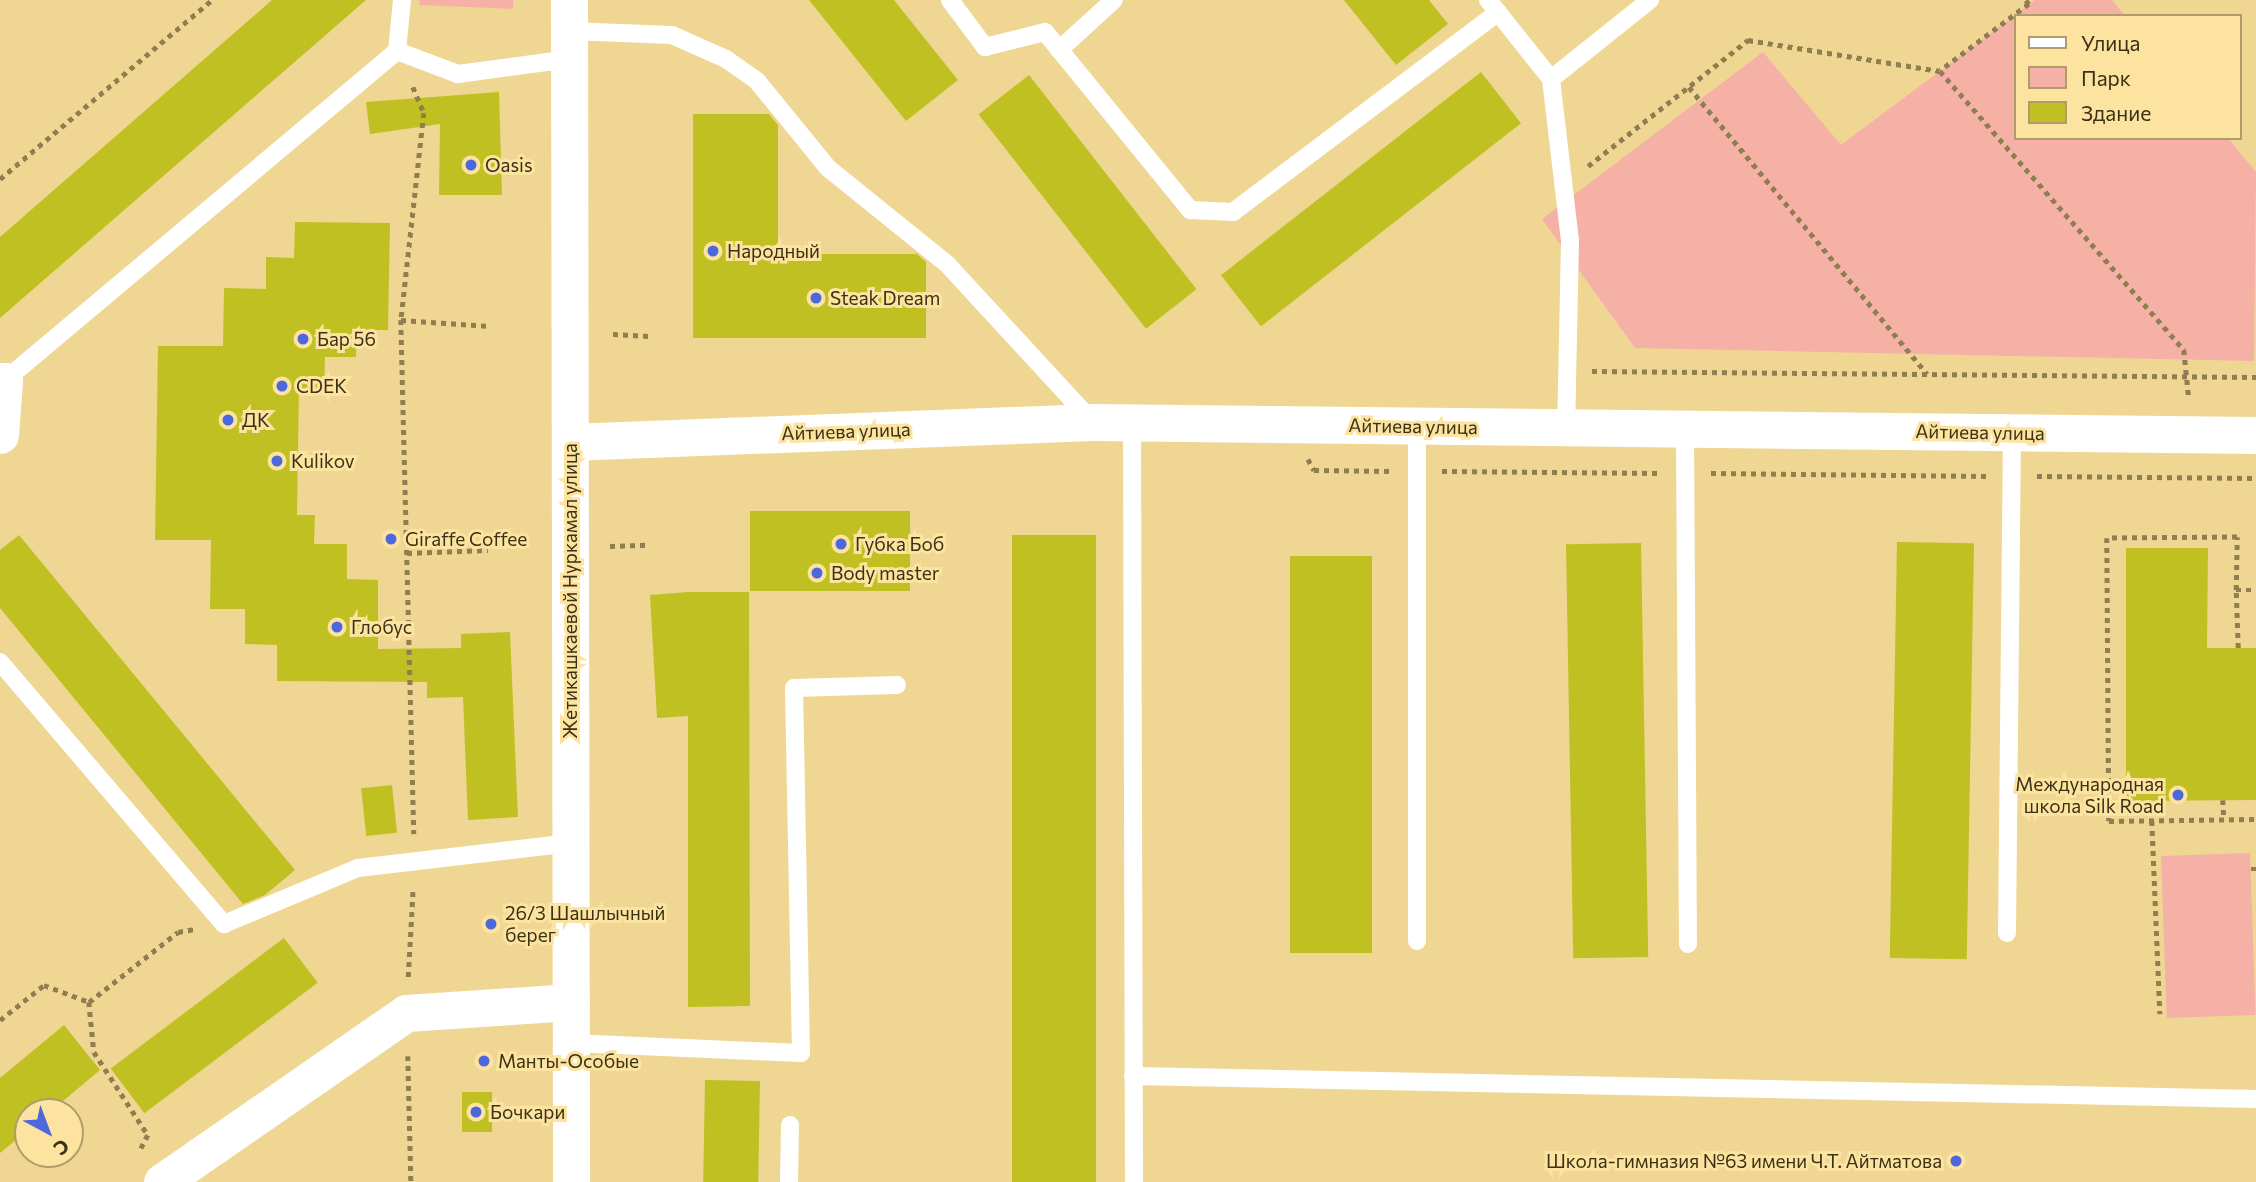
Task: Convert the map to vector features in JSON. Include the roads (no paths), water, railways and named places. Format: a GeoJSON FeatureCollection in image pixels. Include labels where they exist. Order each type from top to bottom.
{"type":"FeatureCollection","features":[{"type":"Feature","properties":{"kind":"street","name":"Жетикашкаевой Нуркамал улица"},"geometry":{"type":"LineString","coordinates":[[569,30],[571,1182]]}},
{"type":"Feature","properties":{"kind":"street"},"geometry":{"type":"LineString","coordinates":[[0,435],[2,381]]}},
{"type":"Feature","properties":{"kind":"street","name":"Айтиева улица"},"geometry":{"type":"LineString","coordinates":[[570,442],[1093,422],[2256,435]]}},
{"type":"Feature","properties":{"kind":"street"},"geometry":{"type":"LineString","coordinates":[[149,1170],[407,1013],[571,1002]]}},
{"type":"Feature","properties":{"kind":"lane"},"geometry":{"type":"LineString","coordinates":[[2,381],[397,51],[402,0]]}},
{"type":"Feature","properties":{"kind":"lane"},"geometry":{"type":"LineString","coordinates":[[950,0],[985,47],[1045,32],[1190,210],[1233,212],[1493,6],[1551,79],[1570,241],[1566,428]]}},
{"type":"Feature","properties":{"kind":"lane"},"geometry":{"type":"LineString","coordinates":[[1059,50],[1114,0]]}},
{"type":"Feature","properties":{"kind":"lane"},"geometry":{"type":"LineString","coordinates":[[1551,79],[1650,0]]}},
{"type":"Feature","properties":{"kind":"lane"},"geometry":{"type":"LineString","coordinates":[[397,51],[458,74],[569,30],[672,35],[726,59],[757,81],[828,168],[947,264],[1093,422]]}},
{"type":"Feature","properties":{"kind":"lane"},"geometry":{"type":"LineString","coordinates":[[1132,424],[1134,1182]]}},
{"type":"Feature","properties":{"kind":"lane"},"geometry":{"type":"LineString","coordinates":[[1417,426],[1417,942]]}},
{"type":"Feature","properties":{"kind":"lane"},"geometry":{"type":"LineString","coordinates":[[1685,429],[1688,944]]}},
{"type":"Feature","properties":{"kind":"lane"},"geometry":{"type":"LineString","coordinates":[[2007,933],[2012,432]]}},
{"type":"Feature","properties":{"kind":"lane"},"geometry":{"type":"LineString","coordinates":[[0,662],[224,924],[358,868],[415,866],[570,843]]}},
{"type":"Feature","properties":{"kind":"lane"},"geometry":{"type":"LineString","coordinates":[[571,1043],[801,1053],[794,688],[897,685]]}},
{"type":"Feature","properties":{"kind":"lane"},"geometry":{"type":"LineString","coordinates":[[1133,1076],[2256,1099]]}},
{"type":"Feature","properties":{"kind":"lane"},"geometry":{"type":"LineString","coordinates":[[789,1182],[790,1125]]}},
{"type":"Feature","properties":{"kind":"place","name":"Oasis"},"geometry":{"type":"Point","coordinates":[471,165]}},
{"type":"Feature","properties":{"kind":"place","name":"Народный"},"geometry":{"type":"Point","coordinates":[713,251]}},
{"type":"Feature","properties":{"kind":"place","name":"Steak Dream"},"geometry":{"type":"Point","coordinates":[816,298]}},
{"type":"Feature","properties":{"kind":"place","name":"Бар 56"},"geometry":{"type":"Point","coordinates":[303,339]}},
{"type":"Feature","properties":{"kind":"place","name":"CDEK"},"geometry":{"type":"Point","coordinates":[282,386]}},
{"type":"Feature","properties":{"kind":"place","name":"ДК"},"geometry":{"type":"Point","coordinates":[228,420]}},
{"type":"Feature","properties":{"kind":"place","name":"Kulikov"},"geometry":{"type":"Point","coordinates":[277,461]}},
{"type":"Feature","properties":{"kind":"place","name":"Giraffe Coffee"},"geometry":{"type":"Point","coordinates":[391,539]}},
{"type":"Feature","properties":{"kind":"place","name":"Губка Боб"},"geometry":{"type":"Point","coordinates":[841,544]}},
{"type":"Feature","properties":{"kind":"place","name":"Body master"},"geometry":{"type":"Point","coordinates":[817,573]}},
{"type":"Feature","properties":{"kind":"place","name":"Глобус"},"geometry":{"type":"Point","coordinates":[337,627]}},
{"type":"Feature","properties":{"kind":"place","name":"Международная школа Silk Road"},"geometry":{"type":"Point","coordinates":[2178,795]}},
{"type":"Feature","properties":{"kind":"place","name":"26/3 Шашлычный берег"},"geometry":{"type":"Point","coordinates":[491,924]}},
{"type":"Feature","properties":{"kind":"place","name":"Манты-Особые"},"geometry":{"type":"Point","coordinates":[484,1061]}},
{"type":"Feature","properties":{"kind":"place","name":"Бочкари"},"geometry":{"type":"Point","coordinates":[476,1112]}},
{"type":"Feature","properties":{"kind":"place","name":"Школа-гимназия №63 имени Ч.Т. Айтматова"},"geometry":{"type":"Point","coordinates":[1956,1161]}}]}
